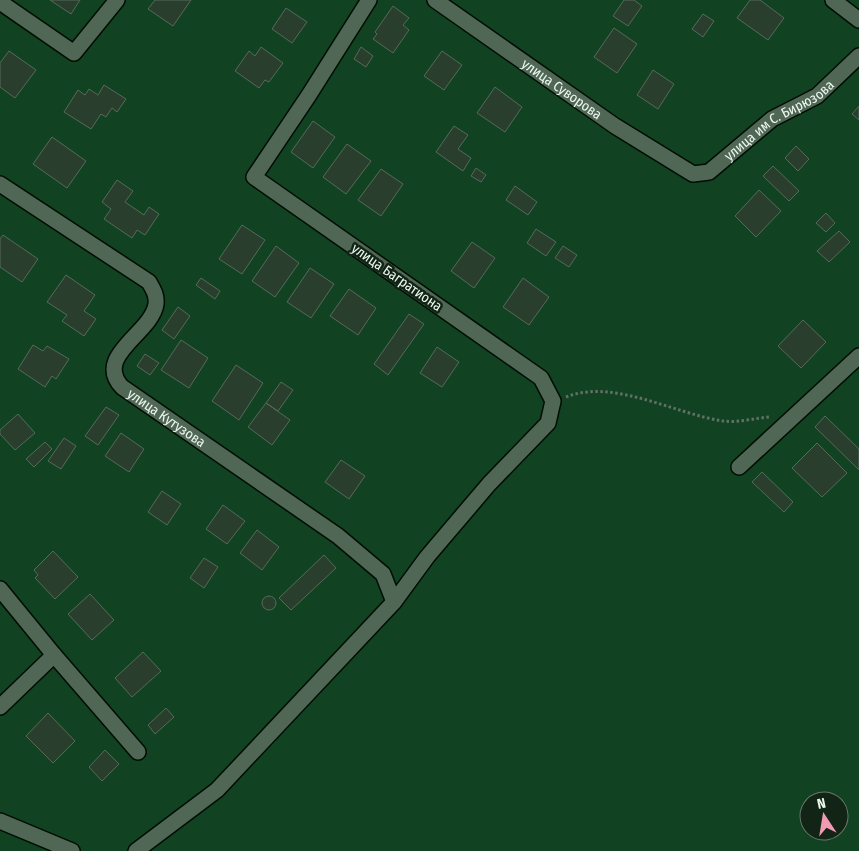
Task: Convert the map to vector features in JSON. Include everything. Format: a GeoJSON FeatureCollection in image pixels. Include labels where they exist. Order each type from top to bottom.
{"type":"FeatureCollection","features":[{"type":"Feature","properties":{"kind":"street"},"geometry":{"type":"LineString","coordinates":[[0,2],[74,53],[117,0]]}},
{"type":"Feature","properties":{"kind":"street","name":"улица Багратиона"},"geometry":{"type":"LineString","coordinates":[[369,0],[254,177],[541,378],[553,401]]}},
{"type":"Feature","properties":{"kind":"street","name":"улица Суворова"},"geometry":{"type":"LineString","coordinates":[[435,0],[615,126],[693,174]]}},
{"type":"Feature","properties":{"kind":"street"},"geometry":{"type":"LineString","coordinates":[[833,0],[859,20]]}},
{"type":"Feature","properties":{"kind":"street","name":"улица им С. Бирюзова"},"geometry":{"type":"LineString","coordinates":[[693,174],[709,172],[772,120],[817,96],[859,56]]}},
{"type":"Feature","properties":{"kind":"street","name":"улица Кутузова"},"geometry":{"type":"LineString","coordinates":[[0,184],[149,282],[154,292],[156,304],[152,316],[115,362],[113,370],[115,379],[122,387],[338,536],[383,574],[394,602]]}},
{"type":"Feature","properties":{"kind":"street"},"geometry":{"type":"LineString","coordinates":[[740,467],[859,356]]}},
{"type":"Feature","properties":{"kind":"street"},"geometry":{"type":"LineString","coordinates":[[136,851],[217,790],[394,602],[427,557],[489,484],[548,424],[553,401]]}},
{"type":"Feature","properties":{"kind":"street"},"geometry":{"type":"LineString","coordinates":[[0,588],[54,655],[138,752]]}},
{"type":"Feature","properties":{"kind":"street"},"geometry":{"type":"LineString","coordinates":[[0,706],[54,655]]}},
{"type":"Feature","properties":{"kind":"street"},"geometry":{"type":"LineString","coordinates":[[0,821],[72,851]]}},
{"type":"Feature","properties":{"kind":"path"},"geometry":{"type":"LineString","coordinates":[[553,401],[577,392],[609,391],[725,421],[795,415]]}},
{"type":"Feature","properties":{"kind":"green space"},"geometry":{"type":"Polygon","coordinates":[[[0,0],[859,0],[859,851],[0,851],[0,0]]]}},
{"type":"Feature","properties":{"kind":"building"},"geometry":{"type":"Polygon","coordinates":[[[50,0],[80,0],[71,14],[50,0]]]}},
{"type":"Feature","properties":{"kind":"building"},"geometry":{"type":"Polygon","coordinates":[[[155,0],[191,0],[173,26],[148,9],[155,0]]]}},
{"type":"Feature","properties":{"kind":"building"},"geometry":{"type":"Polygon","coordinates":[[[624,0],[634,0],[642,6],[628,26],[613,16],[624,0]]]}},
{"type":"Feature","properties":{"kind":"building"},"geometry":{"type":"Polygon","coordinates":[[[750,0],[760,0],[784,18],[768,40],[737,18],[750,0]]]}},
{"type":"Feature","properties":{"kind":"building"},"geometry":{"type":"Polygon","coordinates":[[[393,6],[409,18],[403,25],[409,30],[393,53],[373,39],[377,34],[375,32],[393,6]]]}},
{"type":"Feature","properties":{"kind":"building"},"geometry":{"type":"Polygon","coordinates":[[[286,8],[307,22],[292,43],[272,29],[286,8]]]}},
{"type":"Feature","properties":{"kind":"building"},"geometry":{"type":"Polygon","coordinates":[[[703,14],[714,21],[703,37],[692,29],[703,14]]]}},
{"type":"Feature","properties":{"kind":"building"},"geometry":{"type":"Polygon","coordinates":[[[614,28],[637,44],[617,73],[594,57],[614,28]]]}},
{"type":"Feature","properties":{"kind":"building"},"geometry":{"type":"Polygon","coordinates":[[[261,47],[283,63],[269,82],[265,80],[259,88],[235,71],[249,51],[255,56],[261,47]]]}},
{"type":"Feature","properties":{"kind":"building"},"geometry":{"type":"Polygon","coordinates":[[[361,47],[373,56],[366,67],[354,59],[361,47]]]}},
{"type":"Feature","properties":{"kind":"building"},"geometry":{"type":"Polygon","coordinates":[[[9,51],[36,70],[15,98],[0,87],[0,63],[9,51]]]}},
{"type":"Feature","properties":{"kind":"building"},"geometry":{"type":"Polygon","coordinates":[[[442,51],[462,65],[444,90],[424,76],[442,51]]]}},
{"type":"Feature","properties":{"kind":"building"},"geometry":{"type":"Polygon","coordinates":[[[653,70],[674,84],[658,109],[637,95],[653,70]]]}},
{"type":"Feature","properties":{"kind":"building"},"geometry":{"type":"Polygon","coordinates":[[[104,85],[126,99],[117,112],[112,108],[106,117],[101,114],[91,129],[64,112],[78,90],[85,95],[89,89],[98,95],[104,85]]]}},
{"type":"Feature","properties":{"kind":"building"},"geometry":{"type":"Polygon","coordinates":[[[495,87],[522,107],[505,132],[477,113],[495,87]]]}},
{"type":"Feature","properties":{"kind":"building"},"geometry":{"type":"Polygon","coordinates":[[[859,106],[859,120],[852,114],[859,106]]]}},
{"type":"Feature","properties":{"kind":"building"},"geometry":{"type":"Polygon","coordinates":[[[313,121],[335,137],[313,168],[291,152],[313,121]]]}},
{"type":"Feature","properties":{"kind":"building"},"geometry":{"type":"Polygon","coordinates":[[[454,126],[468,135],[458,149],[471,158],[463,171],[436,152],[454,126]]]}},
{"type":"Feature","properties":{"kind":"building"},"geometry":{"type":"Polygon","coordinates":[[[52,137],[86,161],[67,188],[33,164],[52,137]]]}},
{"type":"Feature","properties":{"kind":"building"},"geometry":{"type":"Polygon","coordinates":[[[347,144],[371,161],[346,194],[323,177],[347,144]]]}},
{"type":"Feature","properties":{"kind":"building"},"geometry":{"type":"Polygon","coordinates":[[[796,146],[809,159],[798,171],[785,158],[796,146]]]}},
{"type":"Feature","properties":{"kind":"building"},"geometry":{"type":"Polygon","coordinates":[[[773,166],[799,191],[789,201],[763,176],[773,166]]]}},
{"type":"Feature","properties":{"kind":"building"},"geometry":{"type":"Polygon","coordinates":[[[476,168],[486,175],[481,182],[471,176],[476,168]]]}},
{"type":"Feature","properties":{"kind":"building"},"geometry":{"type":"Polygon","coordinates":[[[381,169],[403,184],[381,216],[358,200],[381,169]]]}},
{"type":"Feature","properties":{"kind":"building"},"geometry":{"type":"Polygon","coordinates":[[[117,180],[133,191],[125,202],[144,215],[149,207],[159,214],[145,235],[137,230],[132,238],[104,219],[111,209],[102,202],[117,180]]]}},
{"type":"Feature","properties":{"kind":"building"},"geometry":{"type":"Polygon","coordinates":[[[515,186],[537,202],[528,215],[506,200],[515,186]]]}},
{"type":"Feature","properties":{"kind":"building"},"geometry":{"type":"Polygon","coordinates":[[[759,190],[781,211],[756,237],[735,216],[759,190]]]}},
{"type":"Feature","properties":{"kind":"building"},"geometry":{"type":"Polygon","coordinates":[[[826,213],[835,223],[826,232],[816,223],[826,213]]]}},
{"type":"Feature","properties":{"kind":"building"},"geometry":{"type":"Polygon","coordinates":[[[242,225],[265,240],[242,274],[219,259],[242,225]]]}},
{"type":"Feature","properties":{"kind":"building"},"geometry":{"type":"Polygon","coordinates":[[[536,229],[556,242],[546,256],[527,243],[536,229]]]}},
{"type":"Feature","properties":{"kind":"building"},"geometry":{"type":"Polygon","coordinates":[[[839,231],[850,242],[829,262],[817,251],[839,231]]]}},
{"type":"Feature","properties":{"kind":"building"},"geometry":{"type":"Polygon","coordinates":[[[3,235],[38,259],[22,282],[0,267],[0,239],[3,235]]]}},
{"type":"Feature","properties":{"kind":"building"},"geometry":{"type":"Polygon","coordinates":[[[472,242],[495,258],[474,288],[451,271],[472,242]]]}},
{"type":"Feature","properties":{"kind":"building"},"geometry":{"type":"Polygon","coordinates":[[[276,246],[299,263],[275,297],[252,281],[276,246]]]}},
{"type":"Feature","properties":{"kind":"building"},"geometry":{"type":"Polygon","coordinates":[[[563,246],[577,255],[569,267],[555,258],[563,246]]]}},
{"type":"Feature","properties":{"kind":"building"},"geometry":{"type":"Polygon","coordinates":[[[310,268],[334,284],[311,318],[287,302],[310,268]]]}},
{"type":"Feature","properties":{"kind":"building"},"geometry":{"type":"Polygon","coordinates":[[[66,275],[95,295],[84,311],[96,319],[84,336],[62,321],[67,315],[47,302],[66,275]]]}},
{"type":"Feature","properties":{"kind":"building"},"geometry":{"type":"Polygon","coordinates":[[[201,278],[220,291],[215,299],[196,285],[201,278]]]}},
{"type":"Feature","properties":{"kind":"building"},"geometry":{"type":"Polygon","coordinates":[[[523,278],[549,297],[529,325],[503,307],[523,278]]]}},
{"type":"Feature","properties":{"kind":"building"},"geometry":{"type":"Polygon","coordinates":[[[349,289],[376,308],[358,335],[330,316],[349,289]]]}},
{"type":"Feature","properties":{"kind":"building"},"geometry":{"type":"Polygon","coordinates":[[[178,307],[190,316],[174,339],[162,330],[178,307]]]}},
{"type":"Feature","properties":{"kind":"building"},"geometry":{"type":"Polygon","coordinates":[[[409,314],[424,324],[388,375],[374,364],[409,314]]]}},
{"type":"Feature","properties":{"kind":"building"},"geometry":{"type":"Polygon","coordinates":[[[803,320],[826,342],[801,368],[778,346],[803,320]]]}},
{"type":"Feature","properties":{"kind":"building"},"geometry":{"type":"Polygon","coordinates":[[[181,340],[208,358],[189,388],[161,370],[181,340]]]}},
{"type":"Feature","properties":{"kind":"building"},"geometry":{"type":"Polygon","coordinates":[[[33,345],[43,351],[47,346],[69,359],[56,379],[52,376],[45,387],[18,369],[33,345]]]}},
{"type":"Feature","properties":{"kind":"building"},"geometry":{"type":"Polygon","coordinates":[[[437,347],[459,362],[442,387],[420,373],[437,347]]]}},
{"type":"Feature","properties":{"kind":"building"},"geometry":{"type":"Polygon","coordinates":[[[145,354],[159,363],[150,375],[137,366],[145,354]]]}},
{"type":"Feature","properties":{"kind":"building"},"geometry":{"type":"Polygon","coordinates":[[[236,365],[263,383],[239,420],[212,401],[236,365]]]}},
{"type":"Feature","properties":{"kind":"building"},"geometry":{"type":"Polygon","coordinates":[[[281,382],[293,390],[278,411],[266,403],[281,382]]]}},
{"type":"Feature","properties":{"kind":"building"},"geometry":{"type":"Polygon","coordinates":[[[266,403],[290,420],[272,445],[248,427],[266,403]]]}},
{"type":"Feature","properties":{"kind":"building"},"geometry":{"type":"Polygon","coordinates":[[[106,407],[119,415],[98,445],[85,436],[106,407]]]}},
{"type":"Feature","properties":{"kind":"building"},"geometry":{"type":"Polygon","coordinates":[[[18,414],[35,433],[15,450],[0,434],[0,430],[18,414]]]}},
{"type":"Feature","properties":{"kind":"building"},"geometry":{"type":"Polygon","coordinates":[[[825,416],[859,449],[859,470],[815,427],[825,416]]]}},
{"type":"Feature","properties":{"kind":"building"},"geometry":{"type":"Polygon","coordinates":[[[121,433],[144,449],[129,472],[105,456],[121,433]]]}},
{"type":"Feature","properties":{"kind":"building"},"geometry":{"type":"Polygon","coordinates":[[[64,438],[76,446],[61,469],[48,461],[64,438]]]}},
{"type":"Feature","properties":{"kind":"building"},"geometry":{"type":"Polygon","coordinates":[[[45,442],[52,449],[34,467],[26,459],[45,442]]]}},
{"type":"Feature","properties":{"kind":"building"},"geometry":{"type":"Polygon","coordinates":[[[817,443],[847,473],[822,497],[792,468],[817,443]]]}},
{"type":"Feature","properties":{"kind":"building"},"geometry":{"type":"Polygon","coordinates":[[[341,460],[365,476],[349,499],[325,482],[341,460]]]}},
{"type":"Feature","properties":{"kind":"building"},"geometry":{"type":"Polygon","coordinates":[[[762,472],[793,502],[784,512],[752,482],[762,472]]]}},
{"type":"Feature","properties":{"kind":"building"},"geometry":{"type":"Polygon","coordinates":[[[162,491],[181,504],[167,525],[148,512],[162,491]]]}},
{"type":"Feature","properties":{"kind":"building"},"geometry":{"type":"Polygon","coordinates":[[[223,505],[245,521],[227,544],[206,529],[223,505]]]}},
{"type":"Feature","properties":{"kind":"building"},"geometry":{"type":"Polygon","coordinates":[[[257,530],[279,547],[262,570],[240,553],[257,530]]]}},
{"type":"Feature","properties":{"kind":"building"},"geometry":{"type":"Polygon","coordinates":[[[53,551],[78,577],[55,599],[35,578],[38,575],[34,570],[53,551]]]}},
{"type":"Feature","properties":{"kind":"building"},"geometry":{"type":"Polygon","coordinates":[[[324,555],[336,568],[291,610],[279,598],[324,555]]]}},
{"type":"Feature","properties":{"kind":"building"},"geometry":{"type":"Polygon","coordinates":[[[204,558],[218,567],[204,588],[190,578],[204,558]]]}},
{"type":"Feature","properties":{"kind":"building"},"geometry":{"type":"Polygon","coordinates":[[[90,594],[114,620],[92,640],[68,614],[90,594]]]}},
{"type":"Feature","properties":{"kind":"building"},"geometry":{"type":"Polygon","coordinates":[[[266,596],[272,596],[276,603],[272,610],[266,610],[262,606],[262,600],[266,596]]]}},
{"type":"Feature","properties":{"kind":"building"},"geometry":{"type":"Polygon","coordinates":[[[143,652],[161,671],[132,697],[115,678],[143,652]]]}},
{"type":"Feature","properties":{"kind":"building"},"geometry":{"type":"Polygon","coordinates":[[[166,708],[174,717],[155,734],[148,725],[166,708]]]}},
{"type":"Feature","properties":{"kind":"building"},"geometry":{"type":"Polygon","coordinates":[[[48,713],[75,741],[53,763],[26,736],[48,713]]]}},
{"type":"Feature","properties":{"kind":"building"},"geometry":{"type":"Polygon","coordinates":[[[105,750],[119,764],[102,781],[89,767],[105,750]]]}}]}
